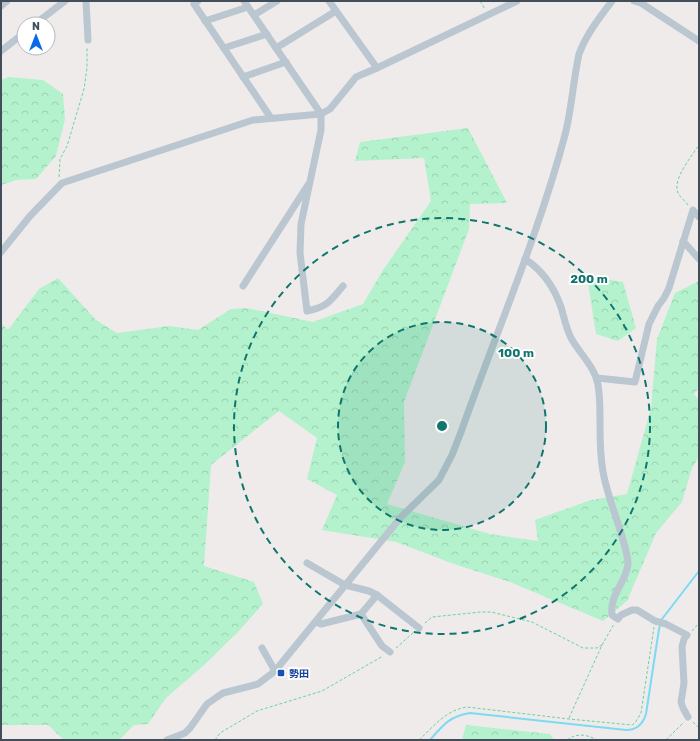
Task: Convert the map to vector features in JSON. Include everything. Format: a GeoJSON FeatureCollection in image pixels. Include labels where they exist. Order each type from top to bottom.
{"type":"FeatureCollection","features":[{"type":"Feature","properties":{"kind":"street"},"geometry":{"type":"LineString","coordinates":[[1,6],[7,1]]}},
{"type":"Feature","properties":{"kind":"street"},"geometry":{"type":"LineString","coordinates":[[45,16],[64,1]]}},
{"type":"Feature","properties":{"kind":"street"},"geometry":{"type":"LineString","coordinates":[[86,1],[88,40]]}},
{"type":"Feature","properties":{"kind":"street"},"geometry":{"type":"LineString","coordinates":[[198,1],[194,4],[271,118]]}},
{"type":"Feature","properties":{"kind":"street"},"geometry":{"type":"LineString","coordinates":[[254,15],[277,1]]}},
{"type":"Feature","properties":{"kind":"street"},"geometry":{"type":"LineString","coordinates":[[329,1],[377,68]]}},
{"type":"Feature","properties":{"kind":"street"},"geometry":{"type":"LineString","coordinates":[[1,252],[30,216],[62,183],[253,120],[321,114],[330,109],[356,77],[517,1]]}},
{"type":"Feature","properties":{"kind":"street"},"geometry":{"type":"LineString","coordinates":[[167,740],[185,733],[207,704],[217,696],[258,684],[275,671],[401,517],[439,480],[461,432],[525,259],[554,175],[566,133],[579,54],[594,25],[612,1]]}},
{"type":"Feature","properties":{"kind":"street"},"geometry":{"type":"LineString","coordinates":[[634,1],[699,41]]}},
{"type":"Feature","properties":{"kind":"street"},"geometry":{"type":"LineString","coordinates":[[206,21],[246,4],[321,114],[322,130],[301,224],[300,253],[307,311],[320,309],[328,304],[343,286]]}},
{"type":"Feature","properties":{"kind":"street"},"geometry":{"type":"LineString","coordinates":[[276,48],[336,11]]}},
{"type":"Feature","properties":{"kind":"street"},"geometry":{"type":"LineString","coordinates":[[224,48],[267,34]]}},
{"type":"Feature","properties":{"kind":"street"},"geometry":{"type":"LineString","coordinates":[[1,51],[16,39]]}},
{"type":"Feature","properties":{"kind":"street"},"geometry":{"type":"LineString","coordinates":[[243,77],[286,62]]}},
{"type":"Feature","properties":{"kind":"street"},"geometry":{"type":"LineString","coordinates":[[243,286],[310,182]]}},
{"type":"Feature","properties":{"kind":"street"},"geometry":{"type":"LineString","coordinates":[[597,378],[635,382],[650,324],[658,306],[669,288],[693,210],[699,216]]}},
{"type":"Feature","properties":{"kind":"street"},"geometry":{"type":"LineString","coordinates":[[683,242],[699,260]]}},
{"type":"Feature","properties":{"kind":"street"},"geometry":{"type":"LineString","coordinates":[[525,259],[541,272],[546,279],[560,305],[572,340],[586,358],[597,378],[603,471],[626,552],[628,565],[611,609],[612,616],[618,619],[621,615],[632,610],[637,610],[655,621],[666,624],[687,636],[684,639],[682,647],[684,683],[681,702],[688,717]]}},
{"type":"Feature","properties":{"kind":"street"},"geometry":{"type":"LineString","coordinates":[[307,563],[345,585],[369,591],[377,595],[419,628]]}},
{"type":"Feature","properties":{"kind":"street"},"geometry":{"type":"LineString","coordinates":[[316,622],[320,624],[361,614],[377,595]]}},
{"type":"Feature","properties":{"kind":"street"},"geometry":{"type":"LineString","coordinates":[[361,614],[382,646],[390,652]]}},
{"type":"Feature","properties":{"kind":"street"},"geometry":{"type":"LineString","coordinates":[[262,648],[275,671]]}},
{"type":"Feature","properties":{"kind":"path"},"geometry":{"type":"LineString","coordinates":[[480,1],[489,14]]}},
{"type":"Feature","properties":{"kind":"path"},"geometry":{"type":"LineString","coordinates":[[62,183],[59,177],[60,159],[67,146],[84,90],[87,68],[88,40]]}},
{"type":"Feature","properties":{"kind":"path"},"geometry":{"type":"LineString","coordinates":[[693,210],[678,193],[677,188],[679,176],[699,145]]}},
{"type":"Feature","properties":{"kind":"path"},"geometry":{"type":"LineString","coordinates":[[215,740],[220,733],[257,711],[322,691],[390,652],[403,643],[432,617],[491,612],[532,622],[583,648],[597,648],[602,645]]}},
{"type":"Feature","properties":{"kind":"path"},"geometry":{"type":"LineString","coordinates":[[569,719],[602,645],[618,619]]}},
{"type":"Feature","properties":{"kind":"path"},"geometry":{"type":"LineString","coordinates":[[419,740],[450,712],[467,707],[632,725],[641,713],[655,621]]}},
{"type":"Feature","properties":{"kind":"path"},"geometry":{"type":"LineString","coordinates":[[687,636],[699,623]]}},
{"type":"Feature","properties":{"kind":"path"},"geometry":{"type":"LineString","coordinates":[[666,740],[688,717],[699,728]]}},
{"type":"Feature","properties":{"kind":"path"},"geometry":{"type":"LineString","coordinates":[[567,740],[573,736],[580,735],[589,736],[597,740]]}},
{"type":"Feature","properties":{"kind":"green space"},"geometry":{"type":"Polygon","coordinates":[[[9,77],[43,80],[63,94],[65,119],[56,156],[36,179],[16,180],[1,185],[1,80],[9,77]]]}},
{"type":"Feature","properties":{"kind":"green space"},"geometry":{"type":"Polygon","coordinates":[[[468,128],[507,203],[470,204],[469,229],[404,402],[405,462],[387,504],[490,534],[538,541],[535,520],[591,500],[627,494],[651,408],[657,339],[675,293],[699,281],[699,388],[694,394],[699,400],[699,457],[692,468],[682,502],[656,533],[627,601],[603,621],[510,582],[454,564],[396,542],[322,530],[337,495],[307,479],[317,438],[279,411],[211,465],[204,566],[254,582],[263,604],[238,632],[203,666],[166,698],[148,724],[134,725],[119,740],[64,740],[48,725],[1,725],[1,323],[8,330],[39,289],[58,278],[96,320],[117,333],[169,326],[198,330],[231,309],[247,308],[313,322],[363,304],[383,270],[431,201],[424,158],[355,161],[360,142],[468,128]]]}},
{"type":"Feature","properties":{"kind":"green space"},"geometry":{"type":"Polygon","coordinates":[[[587,276],[623,282],[636,328],[618,341],[596,334],[587,276]]]}},
{"type":"Feature","properties":{"kind":"green space"},"geometry":{"type":"Polygon","coordinates":[[[466,725],[550,734],[554,740],[462,740],[466,725]]]}},
{"type":"Feature","properties":{"kind":"waterway"},"geometry":{"type":"LineString","coordinates":[[430,740],[447,722],[457,716],[470,713],[626,730],[636,728],[643,721],[646,714],[659,629],[662,619],[699,571]]}},
{"type":"Feature","properties":{"kind":"place","name":"勢田"},"geometry":{"type":"Point","coordinates":[281,673]}}]}
